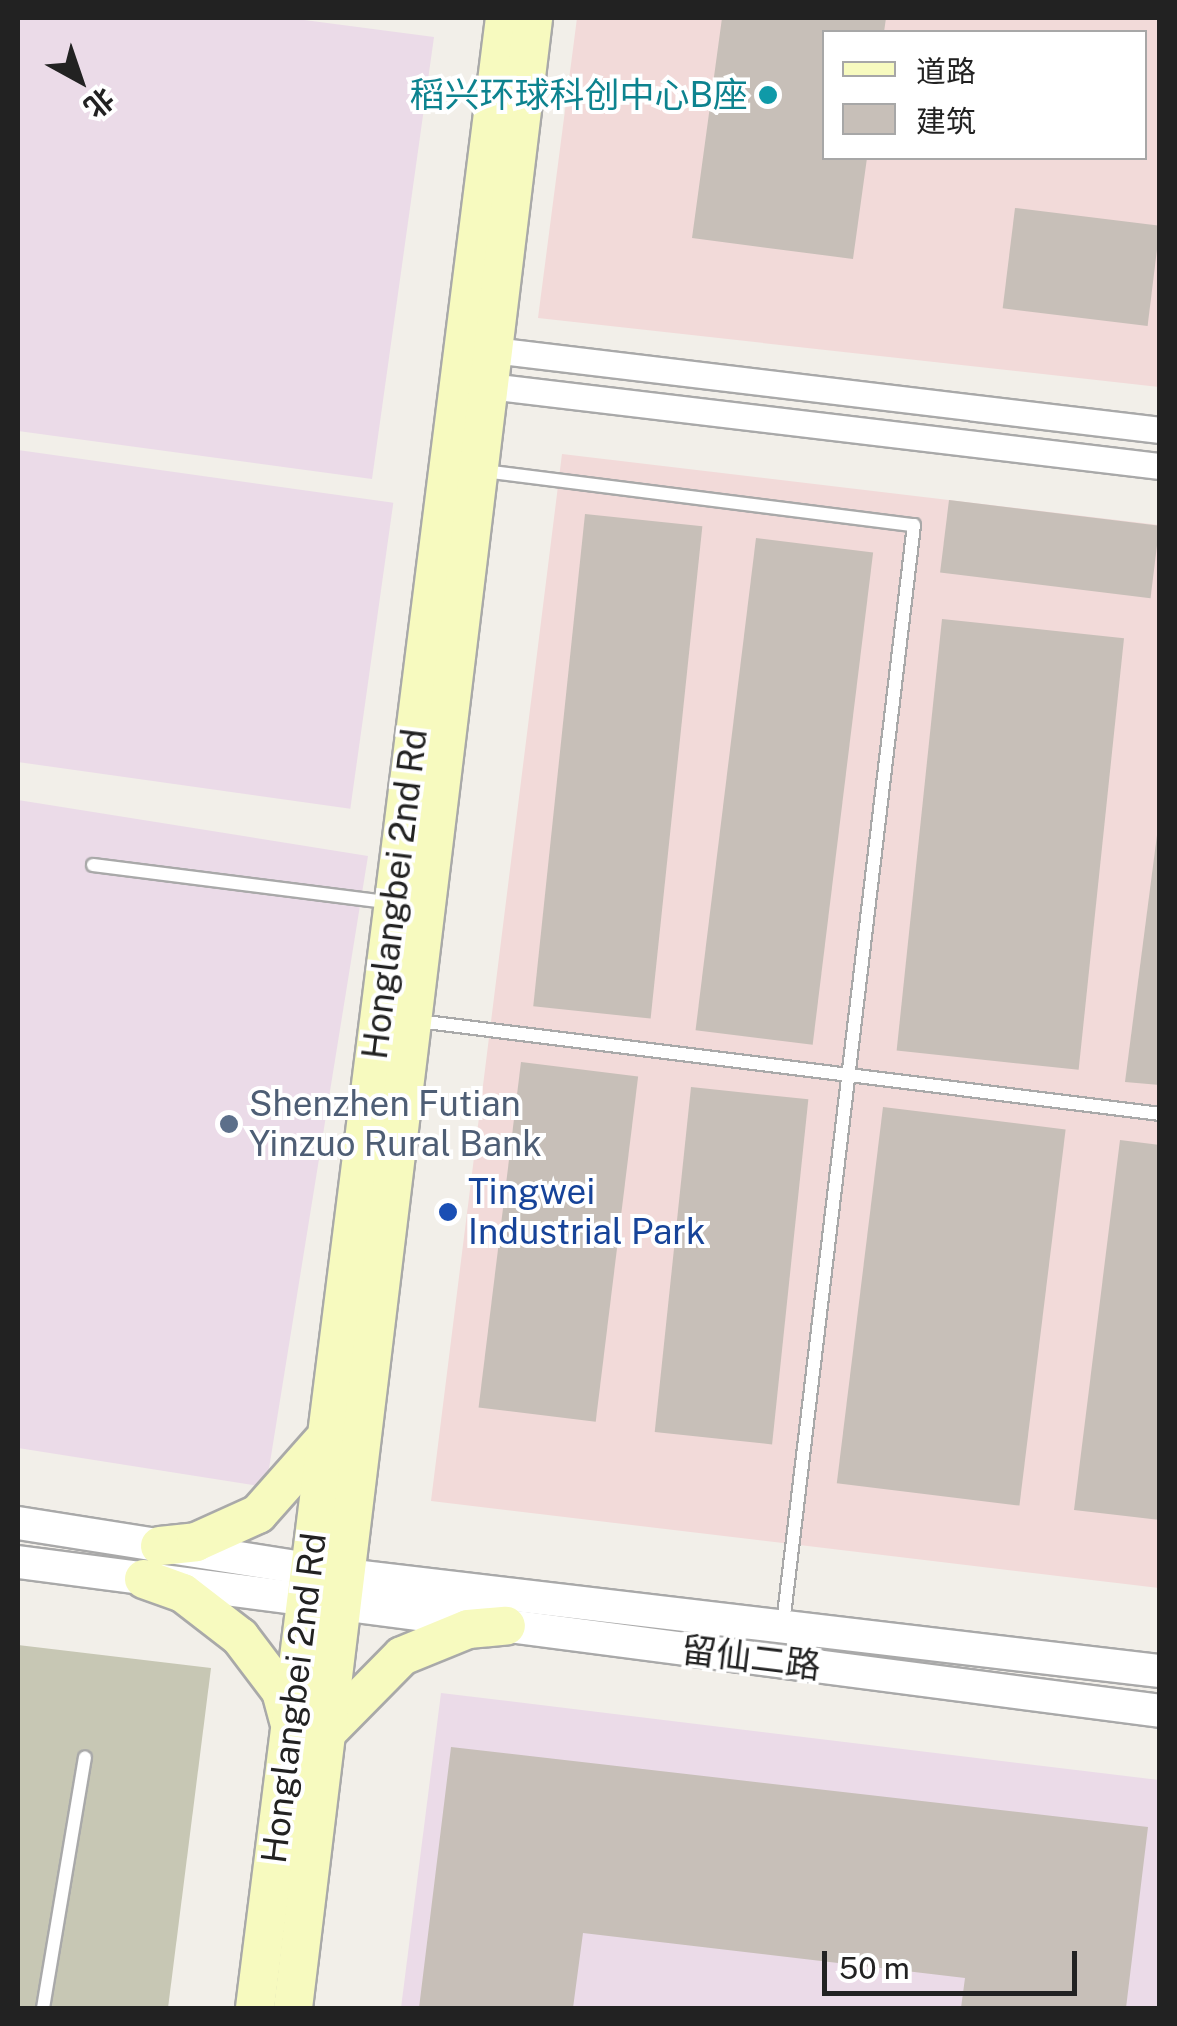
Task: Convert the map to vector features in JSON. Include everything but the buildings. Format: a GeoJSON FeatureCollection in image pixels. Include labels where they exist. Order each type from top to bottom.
{"type":"FeatureCollection","features":[{"type":"Feature","properties":{"kind":"main road","name":"Honglangbei 2nd Rd"},"geometry":{"type":"LineString","coordinates":[[255,2008],[308,1730],[412,1020],[478,471],[481,367],[506,18]]}},
{"type":"Feature","properties":{"kind":"main road","name":"Honglangbei 2nd Rd"},"geometry":{"type":"LineString","coordinates":[[326,1587],[328,1430],[394,903],[533,18]]}},
{"type":"Feature","properties":{"kind":"main road"},"geometry":{"type":"LineString","coordinates":[[328,1430],[309,1465],[258,1514],[152,1562],[183,1593],[240,1637],[308,1730],[402,1656],[468,1629],[506,1626]]}},
{"type":"Feature","properties":{"kind":"main road","name":"Honglangbei 2nd Rd"},"geometry":{"type":"LineString","coordinates":[[293,2008],[308,1730]]}},
{"type":"Feature","properties":{"kind":"street"},"geometry":{"type":"LineString","coordinates":[[481,367],[1160,430]]}},
{"type":"Feature","properties":{"kind":"street"},"geometry":{"type":"LineString","coordinates":[[481,367],[1160,466]]}},
{"type":"Feature","properties":{"kind":"street"},"geometry":{"type":"LineString","coordinates":[[18,1523],[152,1562],[326,1587]]}},
{"type":"Feature","properties":{"kind":"street"},"geometry":{"type":"LineString","coordinates":[[18,1562],[152,1562]]}},
{"type":"Feature","properties":{"kind":"street","name":"留仙二路"},"geometry":{"type":"LineString","coordinates":[[326,1587],[506,1626],[1160,1711]]}},
{"type":"Feature","properties":{"kind":"street","name":"留仙二路"},"geometry":{"type":"LineString","coordinates":[[326,1587],[783,1626],[1160,1671]]}},
{"type":"Feature","properties":{"kind":"lane"},"geometry":{"type":"LineString","coordinates":[[478,471],[914,525],[783,1626]]}},
{"type":"Feature","properties":{"kind":"lane"},"geometry":{"type":"LineString","coordinates":[[93,865],[394,903]]}},
{"type":"Feature","properties":{"kind":"lane"},"geometry":{"type":"LineString","coordinates":[[412,1020],[1160,1114]]}},
{"type":"Feature","properties":{"kind":"lane"},"geometry":{"type":"LineString","coordinates":[[44,2008],[85,1757]]}},
{"type":"Feature","properties":{"kind":"shaded area"},"geometry":{"type":"Polygon","coordinates":[[[18,18],[289,18],[434,37],[372,479],[18,431],[18,18]]]}},
{"type":"Feature","properties":{"kind":"shaded area"},"geometry":{"type":"Polygon","coordinates":[[[577,18],[1159,18],[1159,387],[538,318],[577,18]]]}},
{"type":"Feature","properties":{"kind":"shaded area"},"geometry":{"type":"Polygon","coordinates":[[[18,450],[393,503],[350,809],[18,762],[18,450]]]}},
{"type":"Feature","properties":{"kind":"shaded area"},"geometry":{"type":"Polygon","coordinates":[[[562,454],[1159,525],[1159,1588],[431,1501],[562,454]]]}},
{"type":"Feature","properties":{"kind":"shaded area"},"geometry":{"type":"Polygon","coordinates":[[[18,800],[368,856],[266,1487],[18,1448],[18,800]]]}},
{"type":"Feature","properties":{"kind":"shaded area"},"geometry":{"type":"Polygon","coordinates":[[[18,1645],[211,1668],[168,2008],[18,2008],[18,1645]]]}},
{"type":"Feature","properties":{"kind":"shaded area"},"geometry":{"type":"Polygon","coordinates":[[[441,1693],[1159,1780],[1159,2008],[401,2008],[441,1693]]]}},
{"type":"Feature","properties":{"kind":"place","name":"稻兴环球科创中心B座"},"geometry":{"type":"Point","coordinates":[768,95]}},
{"type":"Feature","properties":{"kind":"place","name":"Shenzhen Futian Yinzuo Rural Bank"},"geometry":{"type":"Point","coordinates":[229,1124]}},
{"type":"Feature","properties":{"kind":"place","name":"Tingwei Industrial Park"},"geometry":{"type":"Point","coordinates":[448,1212]}}]}
